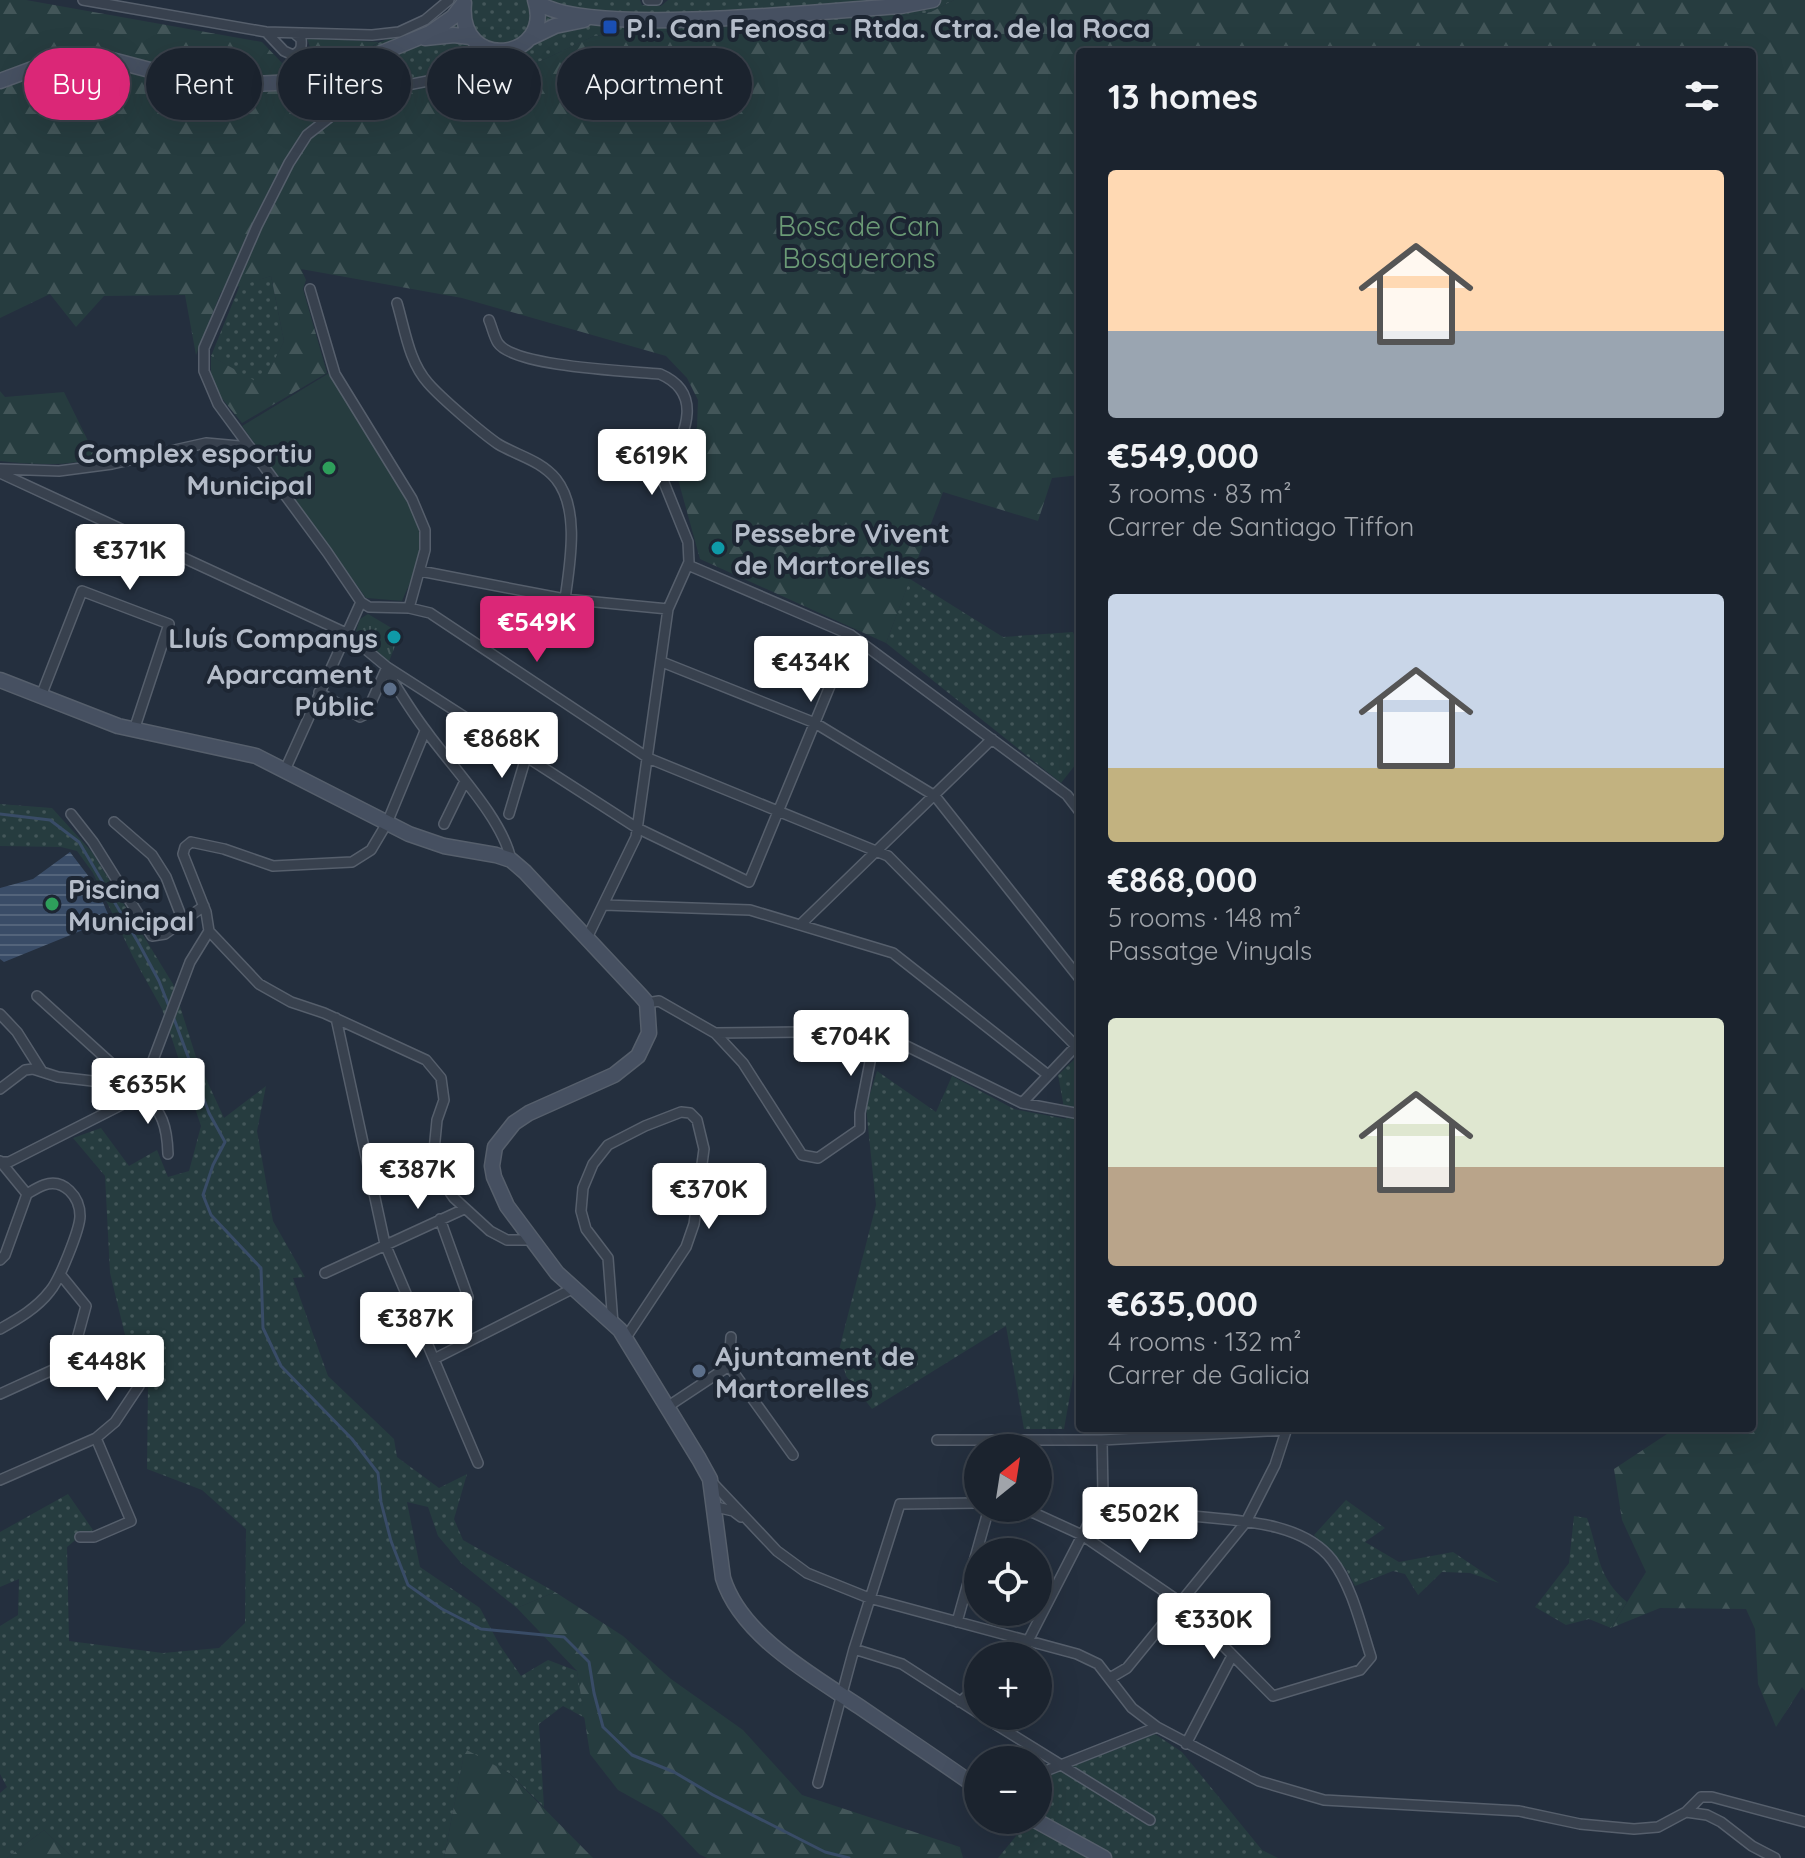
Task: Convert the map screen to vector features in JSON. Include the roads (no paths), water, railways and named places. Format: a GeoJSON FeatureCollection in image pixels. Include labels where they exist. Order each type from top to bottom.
{"type":"FeatureCollection","features":[{"type":"Feature","properties":{"kind":"street"},"geometry":{"type":"LineString","coordinates":[[83,0],[266,32],[372,35],[399,32],[425,20],[449,0]]}},
{"type":"Feature","properties":{"kind":"street"},"geometry":{"type":"LineString","coordinates":[[648,0],[657,0]]}},
{"type":"Feature","properties":{"kind":"street"},"geometry":{"type":"LineString","coordinates":[[536,1],[556,12],[597,18],[659,20],[901,6],[933,0]]}},
{"type":"Feature","properties":{"kind":"street"},"geometry":{"type":"LineString","coordinates":[[0,81],[54,61],[93,55],[184,79],[254,84],[303,83],[326,77],[380,51],[430,33],[453,17],[465,1]]}},
{"type":"Feature","properties":{"kind":"street"},"geometry":{"type":"LineString","coordinates":[[465,1],[463,19],[476,48]]}},
{"type":"Feature","properties":{"kind":"street"},"geometry":{"type":"LineString","coordinates":[[530,38],[537,25],[536,1]]}},
{"type":"Feature","properties":{"kind":"street"},"geometry":{"type":"LineString","coordinates":[[518,48],[530,38],[555,26],[597,18]]}},
{"type":"Feature","properties":{"kind":"street"},"geometry":{"type":"LineString","coordinates":[[266,32],[284,51],[293,55],[302,47],[301,39],[295,34]]}},
{"type":"Feature","properties":{"kind":"street"},"geometry":{"type":"LineString","coordinates":[[413,39],[454,35],[497,48]]}},
{"type":"Feature","properties":{"kind":"street"},"geometry":{"type":"LineString","coordinates":[[427,82],[387,87],[348,103],[307,135],[289,163],[209,335],[203,359],[209,387],[361,602],[369,607],[409,608],[430,613],[648,758],[888,856],[1076,1042]]}},
{"type":"Feature","properties":{"kind":"street"},"geometry":{"type":"LineString","coordinates":[[310,289],[335,374],[412,499],[425,530],[425,550],[409,608]]}},
{"type":"Feature","properties":{"kind":"street"},"geometry":{"type":"LineString","coordinates":[[397,303],[414,360],[427,383],[498,443],[537,462],[557,480],[567,505],[573,546],[565,599]]}},
{"type":"Feature","properties":{"kind":"street"},"geometry":{"type":"LineString","coordinates":[[489,320],[499,344],[508,351],[546,363],[660,374],[676,383],[687,400],[689,415],[663,480],[688,542],[688,565],[668,609],[637,828],[586,940]]}},
{"type":"Feature","properties":{"kind":"street"},"geometry":{"type":"LineString","coordinates":[[0,471],[59,471],[112,464],[206,443],[250,447]]}},
{"type":"Feature","properties":{"kind":"street"},"geometry":{"type":"LineString","coordinates":[[0,471],[346,633],[387,667],[637,828],[749,882],[851,635]]}},
{"type":"Feature","properties":{"kind":"street"},"geometry":{"type":"LineString","coordinates":[[688,565],[851,635],[1067,795],[1076,807]]}},
{"type":"Feature","properties":{"kind":"street"},"geometry":{"type":"LineString","coordinates":[[420,571],[565,599],[668,609]]}},
{"type":"Feature","properties":{"kind":"street"},"geometry":{"type":"LineString","coordinates":[[41,696],[82,591],[169,624],[134,730]]}},
{"type":"Feature","properties":{"kind":"street"},"geometry":{"type":"LineString","coordinates":[[285,770],[361,602]]}},
{"type":"Feature","properties":{"kind":"street"},"geometry":{"type":"LineString","coordinates":[[662,662],[815,723],[935,796],[1076,974]]}},
{"type":"Feature","properties":{"kind":"street"},"geometry":{"type":"LineString","coordinates":[[319,692],[360,717],[366,714],[387,667]]}},
{"type":"Feature","properties":{"kind":"street"},"geometry":{"type":"LineString","coordinates":[[387,667],[425,731],[465,781],[507,844],[511,860]]}},
{"type":"Feature","properties":{"kind":"street"},"geometry":{"type":"LineString","coordinates":[[0,680],[118,726],[256,756],[409,834],[444,846],[511,860],[647,1003],[649,1033],[638,1056],[614,1075],[529,1113],[514,1123],[495,1147],[494,1177],[507,1206],[532,1240],[572,1289],[613,1324],[625,1339],[710,1479],[777,1551],[807,1573],[869,1598],[1077,1654],[1098,1664],[1132,1708],[1157,1727],[1259,1781],[1324,1800],[1519,1811],[1580,1824],[1634,1829],[1658,1827],[1686,1812],[1701,1797],[1712,1797],[1805,1822]]}},
{"type":"Feature","properties":{"kind":"street"},"geometry":{"type":"LineString","coordinates":[[425,731],[387,823],[371,850],[352,862],[273,866],[224,849],[191,842],[183,854],[204,906],[209,931],[259,984],[291,1002],[336,1018],[426,1060],[441,1078],[444,1100],[437,1120],[433,1161],[439,1176],[464,1209],[490,1231],[507,1240],[532,1240]]}},
{"type":"Feature","properties":{"kind":"street"},"geometry":{"type":"LineString","coordinates":[[801,924],[992,739]]}},
{"type":"Feature","properties":{"kind":"street"},"geometry":{"type":"LineString","coordinates":[[509,814],[526,757]]}},
{"type":"Feature","properties":{"kind":"street"},"geometry":{"type":"LineString","coordinates":[[444,824],[465,781]]}},
{"type":"Feature","properties":{"kind":"street"},"geometry":{"type":"LineString","coordinates":[[71,814],[93,842],[152,936],[165,934],[204,906]]}},
{"type":"Feature","properties":{"kind":"street"},"geometry":{"type":"LineString","coordinates":[[114,822],[152,855],[166,877],[183,921]]}},
{"type":"Feature","properties":{"kind":"street"},"geometry":{"type":"LineString","coordinates":[[604,905],[750,910],[893,953],[1048,1075]]}},
{"type":"Feature","properties":{"kind":"street"},"geometry":{"type":"LineString","coordinates":[[1,1163],[9,1162],[140,1096],[190,962],[209,931]]}},
{"type":"Feature","properties":{"kind":"street"},"geometry":{"type":"LineString","coordinates":[[37,996],[122,1073],[144,1088],[167,1128],[168,1154]]}},
{"type":"Feature","properties":{"kind":"street"},"geometry":{"type":"LineString","coordinates":[[647,1003],[659,1001],[715,1033],[743,1063],[802,1155],[818,1158],[860,1129],[860,1113],[876,1031]]}},
{"type":"Feature","properties":{"kind":"street"},"geometry":{"type":"LineString","coordinates":[[0,1014],[17,1032],[41,1070]]}},
{"type":"Feature","properties":{"kind":"street"},"geometry":{"type":"LineString","coordinates":[[336,1018],[385,1244],[478,1463]]}},
{"type":"Feature","properties":{"kind":"street"},"geometry":{"type":"LineString","coordinates":[[715,1033],[876,1031],[1022,1103],[1076,1113]]}},
{"type":"Feature","properties":{"kind":"street"},"geometry":{"type":"LineString","coordinates":[[1022,1103],[1076,1046]]}},
{"type":"Feature","properties":{"kind":"street"},"geometry":{"type":"LineString","coordinates":[[0,1089],[25,1070],[41,1070],[58,1077],[101,1082],[122,1073]]}},
{"type":"Feature","properties":{"kind":"street"},"geometry":{"type":"LineString","coordinates":[[613,1324],[608,1258],[586,1229],[581,1211],[583,1188],[593,1164],[608,1145],[645,1126],[681,1112],[690,1113],[697,1120],[704,1149],[694,1224],[686,1247],[625,1339]]}},
{"type":"Feature","properties":{"kind":"street"},"geometry":{"type":"LineString","coordinates":[[1,1163],[27,1194]]}},
{"type":"Feature","properties":{"kind":"street"},"geometry":{"type":"LineString","coordinates":[[0,1260],[5,1255],[27,1194],[54,1183],[67,1187],[76,1198],[80,1217],[60,1274],[50,1292],[22,1317],[0,1329]]}},
{"type":"Feature","properties":{"kind":"street"},"geometry":{"type":"LineString","coordinates":[[325,1273],[464,1209]]}},
{"type":"Feature","properties":{"kind":"street"},"geometry":{"type":"LineString","coordinates":[[440,1219],[468,1297]]}},
{"type":"Feature","properties":{"kind":"street"},"geometry":{"type":"LineString","coordinates":[[0,1394],[57,1368],[74,1350],[86,1306],[60,1274]]}},
{"type":"Feature","properties":{"kind":"street"},"geometry":{"type":"LineString","coordinates":[[434,1359],[572,1289]]}},
{"type":"Feature","properties":{"kind":"street"},"geometry":{"type":"LineString","coordinates":[[731,1337],[729,1366],[793,1455]]}},
{"type":"Feature","properties":{"kind":"street"},"geometry":{"type":"LineString","coordinates":[[667,1407],[729,1366]]}},
{"type":"Feature","properties":{"kind":"street"},"geometry":{"type":"LineString","coordinates":[[0,1480],[96,1438],[115,1422],[139,1386]]}},
{"type":"Feature","properties":{"kind":"street"},"geometry":{"type":"LineString","coordinates":[[937,1440],[1102,1440],[1237,1432]]}},
{"type":"Feature","properties":{"kind":"street"},"geometry":{"type":"LineString","coordinates":[[1110,1678],[1127,1668],[1246,1522],[1275,1465],[1286,1432]]}},
{"type":"Feature","properties":{"kind":"street"},"geometry":{"type":"LineString","coordinates":[[80,1537],[94,1537],[131,1521],[96,1438]]}},
{"type":"Feature","properties":{"kind":"street"},"geometry":{"type":"LineString","coordinates":[[1028,1641],[1103,1495],[1102,1440]]}},
{"type":"Feature","properties":{"kind":"street"},"geometry":{"type":"LineString","coordinates":[[710,1479],[723,1578],[727,1592],[741,1613],[783,1655],[964,1778]]}},
{"type":"Feature","properties":{"kind":"street"},"geometry":{"type":"LineString","coordinates":[[1052,1521],[1082,1535],[1180,1602],[1273,1696],[1360,1670],[1371,1657],[1357,1612],[1331,1557],[1309,1541],[1285,1528],[1133,1506],[1103,1495]]}},
{"type":"Feature","properties":{"kind":"street"},"geometry":{"type":"LineString","coordinates":[[712,1503],[721,1499],[731,1502]]}},
{"type":"Feature","properties":{"kind":"street"},"geometry":{"type":"LineString","coordinates":[[712,1503],[750,1523]]}},
{"type":"Feature","properties":{"kind":"street"},"geometry":{"type":"LineString","coordinates":[[818,1783],[854,1649],[900,1504],[964,1503]]}},
{"type":"Feature","properties":{"kind":"street"},"geometry":{"type":"LineString","coordinates":[[714,1526],[725,1516],[739,1515]]}},
{"type":"Feature","properties":{"kind":"street"},"geometry":{"type":"LineString","coordinates":[[957,1622],[985,1522]]}},
{"type":"Feature","properties":{"kind":"street"},"geometry":{"type":"LineString","coordinates":[[854,1649],[902,1664],[964,1705]]}},
{"type":"Feature","properties":{"kind":"street"},"geometry":{"type":"LineString","coordinates":[[1186,1744],[1232,1656]]}},
{"type":"Feature","properties":{"kind":"street"},"geometry":{"type":"LineString","coordinates":[[960,1702],[964,1698]]}},
{"type":"Feature","properties":{"kind":"street"},"geometry":{"type":"LineString","coordinates":[[1052,1769],[1157,1727]]}},
{"type":"Feature","properties":{"kind":"street"},"geometry":{"type":"LineString","coordinates":[[1004,1730],[1150,1820]]}},
{"type":"Feature","properties":{"kind":"street"},"geometry":{"type":"LineString","coordinates":[[1686,1812],[1707,1815],[1721,1822],[1775,1858]]}},
{"type":"Feature","properties":{"kind":"street"},"geometry":{"type":"LineString","coordinates":[[1052,1829],[1104,1858]]}},
{"type":"Feature","properties":{"kind":"water","name":"Piscina Municipal"},"geometry":{"type":"Polygon","coordinates":[[[70,852],[96,886],[110,919],[4,962],[0,959],[0,888],[33,879],[70,852]]]}},
{"type":"Feature","properties":{"kind":"waterway"},"geometry":{"type":"LineString","coordinates":[[0,814],[50,820],[79,842],[138,942],[170,1009]]}},
{"type":"Feature","properties":{"kind":"waterway"},"geometry":{"type":"LineString","coordinates":[[173,1016],[209,1113],[225,1142],[203,1195],[211,1215],[261,1268],[263,1328],[281,1366],[352,1439],[378,1473],[381,1502],[391,1541],[408,1585],[442,1609],[481,1629],[564,1637],[589,1662],[603,1727],[632,1755],[674,1772],[825,1852],[849,1858]]}},
{"type":"Feature","properties":{"kind":"place","name":"P.I. Can Fenosa - Rtda. Ctra. de la Roca"},"geometry":{"type":"Point","coordinates":[610,27]}},
{"type":"Feature","properties":{"kind":"place","name":"Complex esportiu Municipal"},"geometry":{"type":"Point","coordinates":[329,468]}},
{"type":"Feature","properties":{"kind":"place","name":"Pessebre Vivent de Martorelles"},"geometry":{"type":"Point","coordinates":[718,548]}},
{"type":"Feature","properties":{"kind":"place","name":"Lluís Companys"},"geometry":{"type":"Point","coordinates":[394,637]}},
{"type":"Feature","properties":{"kind":"place","name":"Aparcament Públic"},"geometry":{"type":"Point","coordinates":[390,689]}},
{"type":"Feature","properties":{"kind":"place","name":"Piscina Municipal"},"geometry":{"type":"Point","coordinates":[52,904]}},
{"type":"Feature","properties":{"kind":"place","name":"Ajuntament de Martorelles"},"geometry":{"type":"Point","coordinates":[699,1371]}},
{"type":"Feature","properties":{"kind":"park label","name":"Bosc de Can Bosquerons"},"geometry":{"type":"Point","coordinates":[859,241]}}]}
